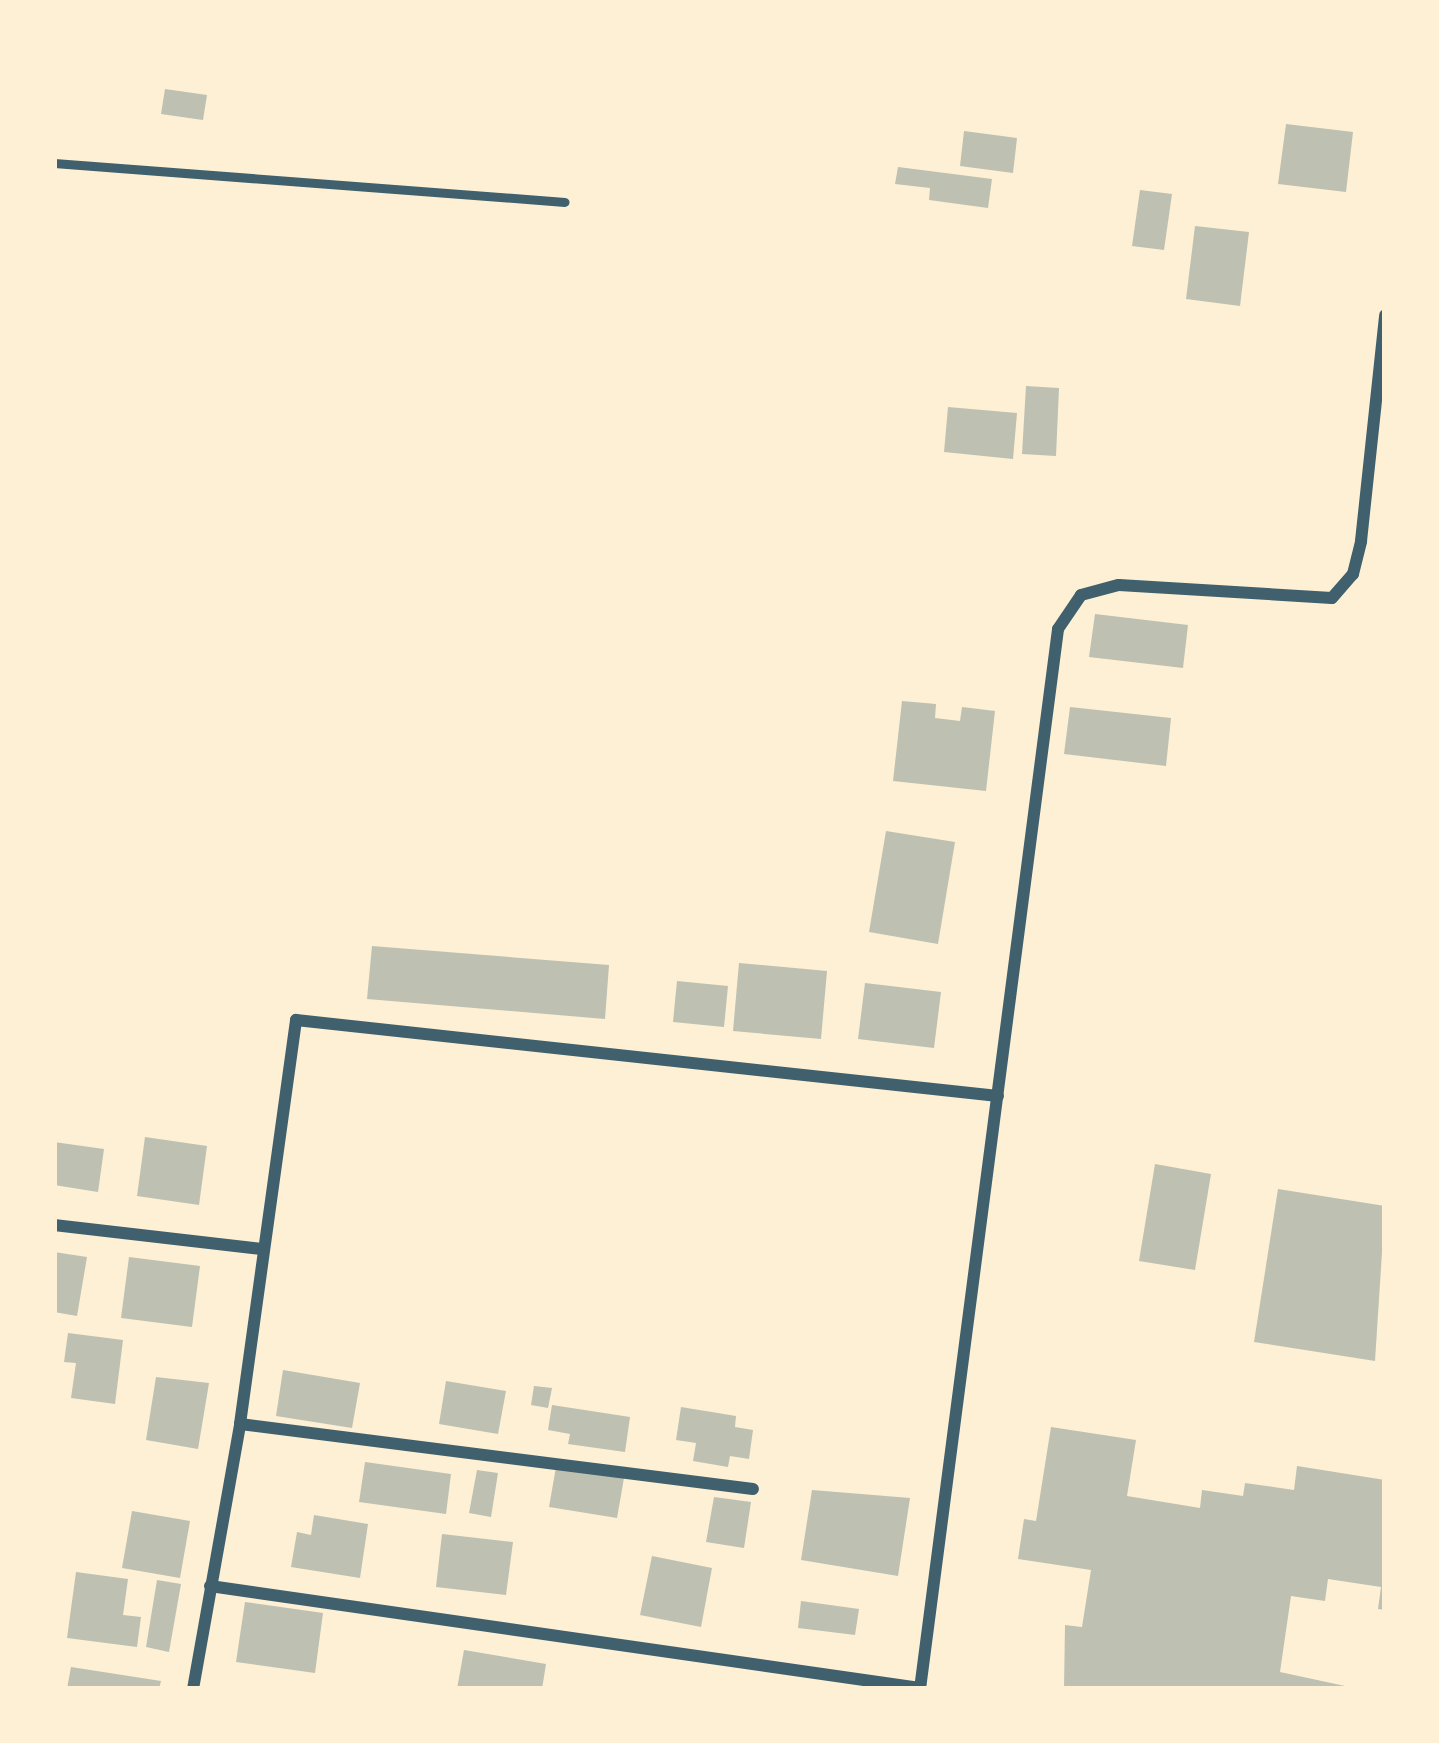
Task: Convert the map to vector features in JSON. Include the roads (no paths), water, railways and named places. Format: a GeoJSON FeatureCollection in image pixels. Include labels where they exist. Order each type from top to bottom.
{"type":"FeatureCollection","features":[{"type":"Feature","properties":{"kind":"street"},"geometry":{"type":"LineString","coordinates":[[210,1586],[920,1688],[1058,629],[1081,595],[1119,585],[1332,598],[1353,574],[1361,541],[1385,315]]}},
{"type":"Feature","properties":{"kind":"street"},"geometry":{"type":"LineString","coordinates":[[193,1689],[240,1424],[260,1249],[296,1020],[998,1096]]}},
{"type":"Feature","properties":{"kind":"street"},"geometry":{"type":"LineString","coordinates":[[54,1225],[260,1249]]}},
{"type":"Feature","properties":{"kind":"street"},"geometry":{"type":"LineString","coordinates":[[240,1424],[753,1489]]}},
{"type":"Feature","properties":{"kind":"lane"},"geometry":{"type":"LineString","coordinates":[[54,164],[565,202]]}}]}
